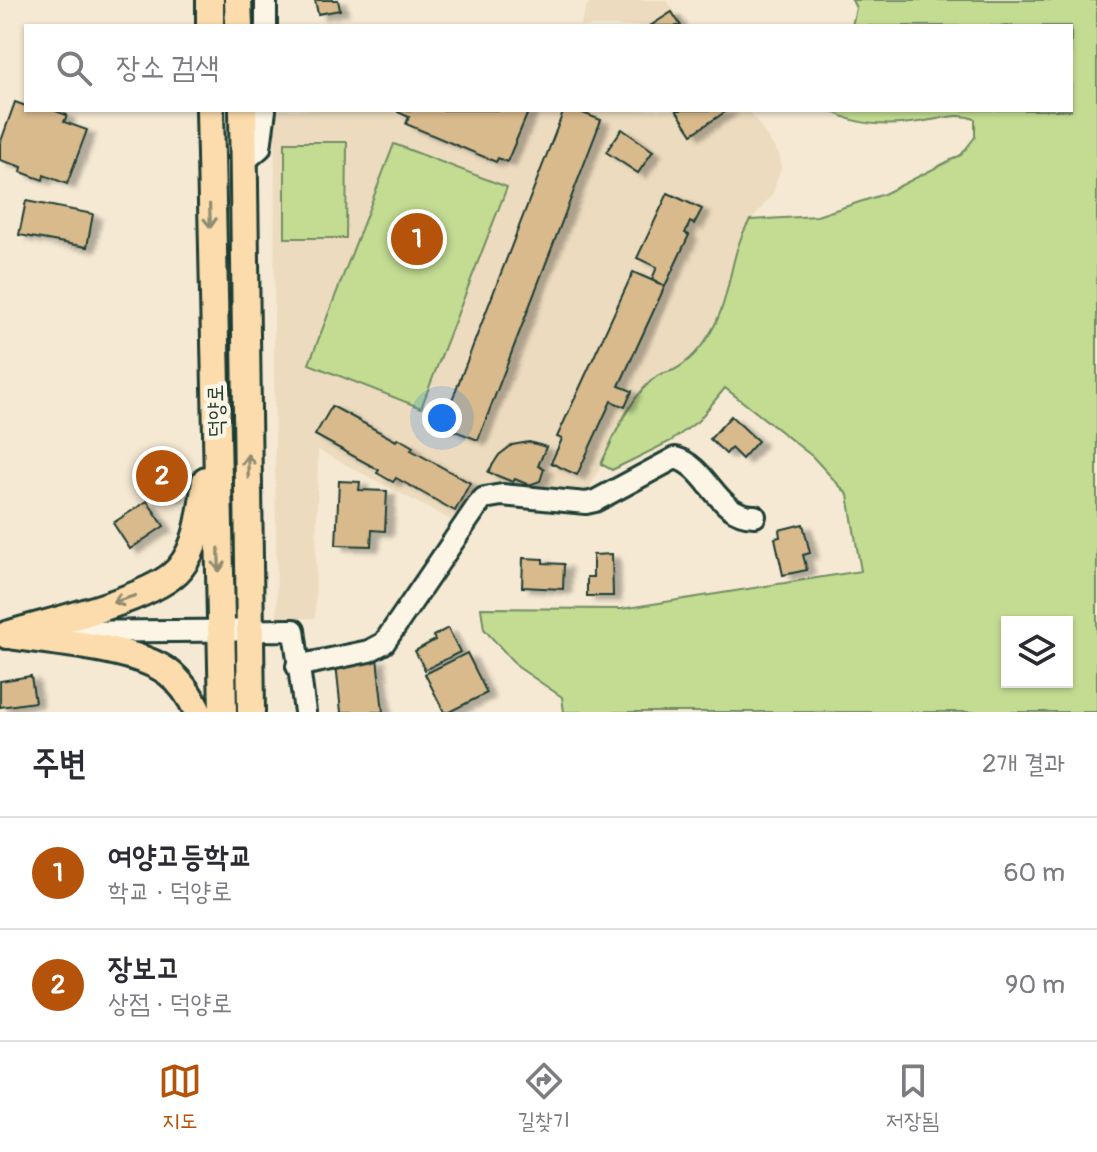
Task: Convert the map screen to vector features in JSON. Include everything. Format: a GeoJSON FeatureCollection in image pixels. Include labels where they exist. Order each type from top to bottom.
{"type":"FeatureCollection","features":[{"type":"Feature","properties":{"kind":"main road"},"geometry":{"type":"LineString","coordinates":[[210,0],[210,24]]}},
{"type":"Feature","properties":{"kind":"main road"},"geometry":{"type":"LineString","coordinates":[[238,0],[239,24]]}},
{"type":"Feature","properties":{"kind":"main road","name":"덕양로"},"geometry":{"type":"LineString","coordinates":[[210,112],[223,712]]}},
{"type":"Feature","properties":{"kind":"main road","name":"덕양로"},"geometry":{"type":"LineString","coordinates":[[243,112],[251,712]]}},
{"type":"Feature","properties":{"kind":"main road"},"geometry":{"type":"LineString","coordinates":[[209,166],[245,161]]}},
{"type":"Feature","properties":{"kind":"main road"},"geometry":{"type":"LineString","coordinates":[[4,635],[136,595],[166,581],[180,568],[196,535],[216,421]]}},
{"type":"Feature","properties":{"kind":"main road"},"geometry":{"type":"LineString","coordinates":[[4,635],[112,652],[151,662],[178,680],[198,712]]}},
{"type":"Feature","properties":{"kind":"street"},"geometry":{"type":"LineString","coordinates":[[266,0],[266,24]]}},
{"type":"Feature","properties":{"kind":"street","name":"덕양로"},"geometry":{"type":"LineString","coordinates":[[245,161],[260,148],[265,112]]}},
{"type":"Feature","properties":{"kind":"street"},"geometry":{"type":"LineString","coordinates":[[297,666],[369,651],[384,643],[478,505],[492,495],[586,503],[675,458],[687,463],[733,511],[755,516]]}},
{"type":"Feature","properties":{"kind":"street"},"geometry":{"type":"LineString","coordinates":[[4,635],[294,630],[305,712]]}},
{"type":"Feature","properties":{"kind":"shaded area"},"geometry":{"type":"Polygon","coordinates":[[[593,0],[666,0],[685,24],[581,24],[587,5],[593,0]]]}},
{"type":"Feature","properties":{"kind":"shaded area"},"geometry":{"type":"Polygon","coordinates":[[[275,112],[750,112],[780,156],[781,168],[772,195],[741,233],[723,306],[712,329],[694,356],[676,369],[658,376],[627,410],[587,495],[485,483],[475,488],[451,520],[318,450],[315,618],[277,618],[275,112]]]}},
{"type":"Feature","properties":{"kind":"green space"},"geometry":{"type":"Polygon","coordinates":[[[852,0],[1097,0],[1097,712],[564,712],[562,697],[518,667],[484,629],[481,608],[621,609],[861,571],[848,495],[812,456],[725,388],[698,421],[671,441],[612,470],[601,464],[624,417],[647,384],[686,362],[708,336],[719,317],[738,246],[750,220],[817,216],[884,194],[961,155],[975,137],[975,119],[964,116],[906,124],[880,124],[854,120],[835,112],[1073,112],[1073,24],[852,24],[856,8],[852,0]]]}},
{"type":"Feature","properties":{"kind":"green space"},"geometry":{"type":"Polygon","coordinates":[[[285,142],[347,142],[346,238],[285,238],[285,142]]]}},
{"type":"Feature","properties":{"kind":"green space"},"geometry":{"type":"Polygon","coordinates":[[[394,144],[507,187],[421,408],[309,364],[394,144]]]}},
{"type":"Feature","properties":{"kind":"building"},"geometry":{"type":"Polygon","coordinates":[[[315,0],[338,0],[340,10],[318,14],[315,0]]]}},
{"type":"Feature","properties":{"kind":"building"},"geometry":{"type":"Polygon","coordinates":[[[672,12],[680,24],[653,24],[672,12]]]}},
{"type":"Feature","properties":{"kind":"building"},"geometry":{"type":"Polygon","coordinates":[[[15,102],[24,105],[24,112],[59,112],[67,115],[64,122],[87,130],[67,184],[44,175],[43,180],[21,172],[22,167],[0,160],[0,144],[15,102]]]}},
{"type":"Feature","properties":{"kind":"building"},"geometry":{"type":"Polygon","coordinates":[[[398,112],[528,112],[507,162],[498,158],[496,162],[406,124],[409,117],[398,112]]]}},
{"type":"Feature","properties":{"kind":"building"},"geometry":{"type":"Polygon","coordinates":[[[563,112],[580,112],[601,120],[478,440],[442,426],[563,112]]]}},
{"type":"Feature","properties":{"kind":"building"},"geometry":{"type":"Polygon","coordinates":[[[677,112],[725,112],[692,134],[677,112]]]}},
{"type":"Feature","properties":{"kind":"building"},"geometry":{"type":"Polygon","coordinates":[[[622,129],[653,151],[638,173],[606,152],[622,129]]]}},
{"type":"Feature","properties":{"kind":"building"},"geometry":{"type":"Polygon","coordinates":[[[668,193],[702,209],[694,224],[690,222],[685,233],[689,235],[665,286],[652,279],[657,267],[637,258],[668,193]]]}},
{"type":"Feature","properties":{"kind":"building"},"geometry":{"type":"Polygon","coordinates":[[[26,201],[93,214],[87,247],[19,235],[26,201]]]}},
{"type":"Feature","properties":{"kind":"building"},"geometry":{"type":"Polygon","coordinates":[[[633,272],[665,286],[619,386],[632,391],[625,407],[611,401],[577,475],[551,463],[562,439],[557,437],[633,272]]]}},
{"type":"Feature","properties":{"kind":"building"},"geometry":{"type":"Polygon","coordinates":[[[332,406],[396,441],[398,438],[413,447],[411,450],[470,483],[455,511],[396,478],[393,482],[377,473],[379,470],[315,435],[332,406]]]}},
{"type":"Feature","properties":{"kind":"building"},"geometry":{"type":"Polygon","coordinates":[[[731,416],[758,441],[742,459],[731,448],[726,454],[710,439],[731,416]]]}},
{"type":"Feature","properties":{"kind":"building"},"geometry":{"type":"Polygon","coordinates":[[[529,442],[546,447],[538,466],[544,469],[540,481],[529,485],[488,472],[499,455],[512,445],[529,442]]]}},
{"type":"Feature","properties":{"kind":"building"},"geometry":{"type":"Polygon","coordinates":[[[149,458],[177,458],[176,496],[148,496],[149,458]]]}},
{"type":"Feature","properties":{"kind":"building"},"geometry":{"type":"Polygon","coordinates":[[[339,481],[360,482],[359,490],[387,491],[385,531],[372,530],[371,546],[336,545],[339,481]]]}},
{"type":"Feature","properties":{"kind":"building"},"geometry":{"type":"Polygon","coordinates":[[[147,501],[164,526],[130,549],[113,523],[147,501]]]}},
{"type":"Feature","properties":{"kind":"building"},"geometry":{"type":"Polygon","coordinates":[[[803,524],[810,553],[803,555],[807,570],[783,575],[775,538],[780,537],[779,530],[803,524]]]}},
{"type":"Feature","properties":{"kind":"building"},"geometry":{"type":"Polygon","coordinates":[[[612,554],[613,596],[587,596],[587,577],[593,577],[593,555],[612,554]]]}},
{"type":"Feature","properties":{"kind":"building"},"geometry":{"type":"Polygon","coordinates":[[[523,558],[564,564],[563,589],[522,587],[523,558]]]}},
{"type":"Feature","properties":{"kind":"building"},"geometry":{"type":"Polygon","coordinates":[[[448,628],[460,652],[425,670],[415,651],[435,640],[433,636],[448,628]]]}},
{"type":"Feature","properties":{"kind":"building"},"geometry":{"type":"Polygon","coordinates":[[[467,653],[487,693],[444,712],[425,674],[467,653]]]}},
{"type":"Feature","properties":{"kind":"building"},"geometry":{"type":"Polygon","coordinates":[[[377,658],[383,712],[341,712],[336,663],[377,658]]]}},
{"type":"Feature","properties":{"kind":"building"},"geometry":{"type":"Polygon","coordinates":[[[31,676],[35,702],[0,707],[0,681],[31,676]]]}},
{"type":"Feature","properties":{"kind":"place","name":"여양고등학교"},"geometry":{"type":"Point","coordinates":[417,239]}},
{"type":"Feature","properties":{"kind":"place","name":"장보고"},"geometry":{"type":"Point","coordinates":[162,476]}}]}
